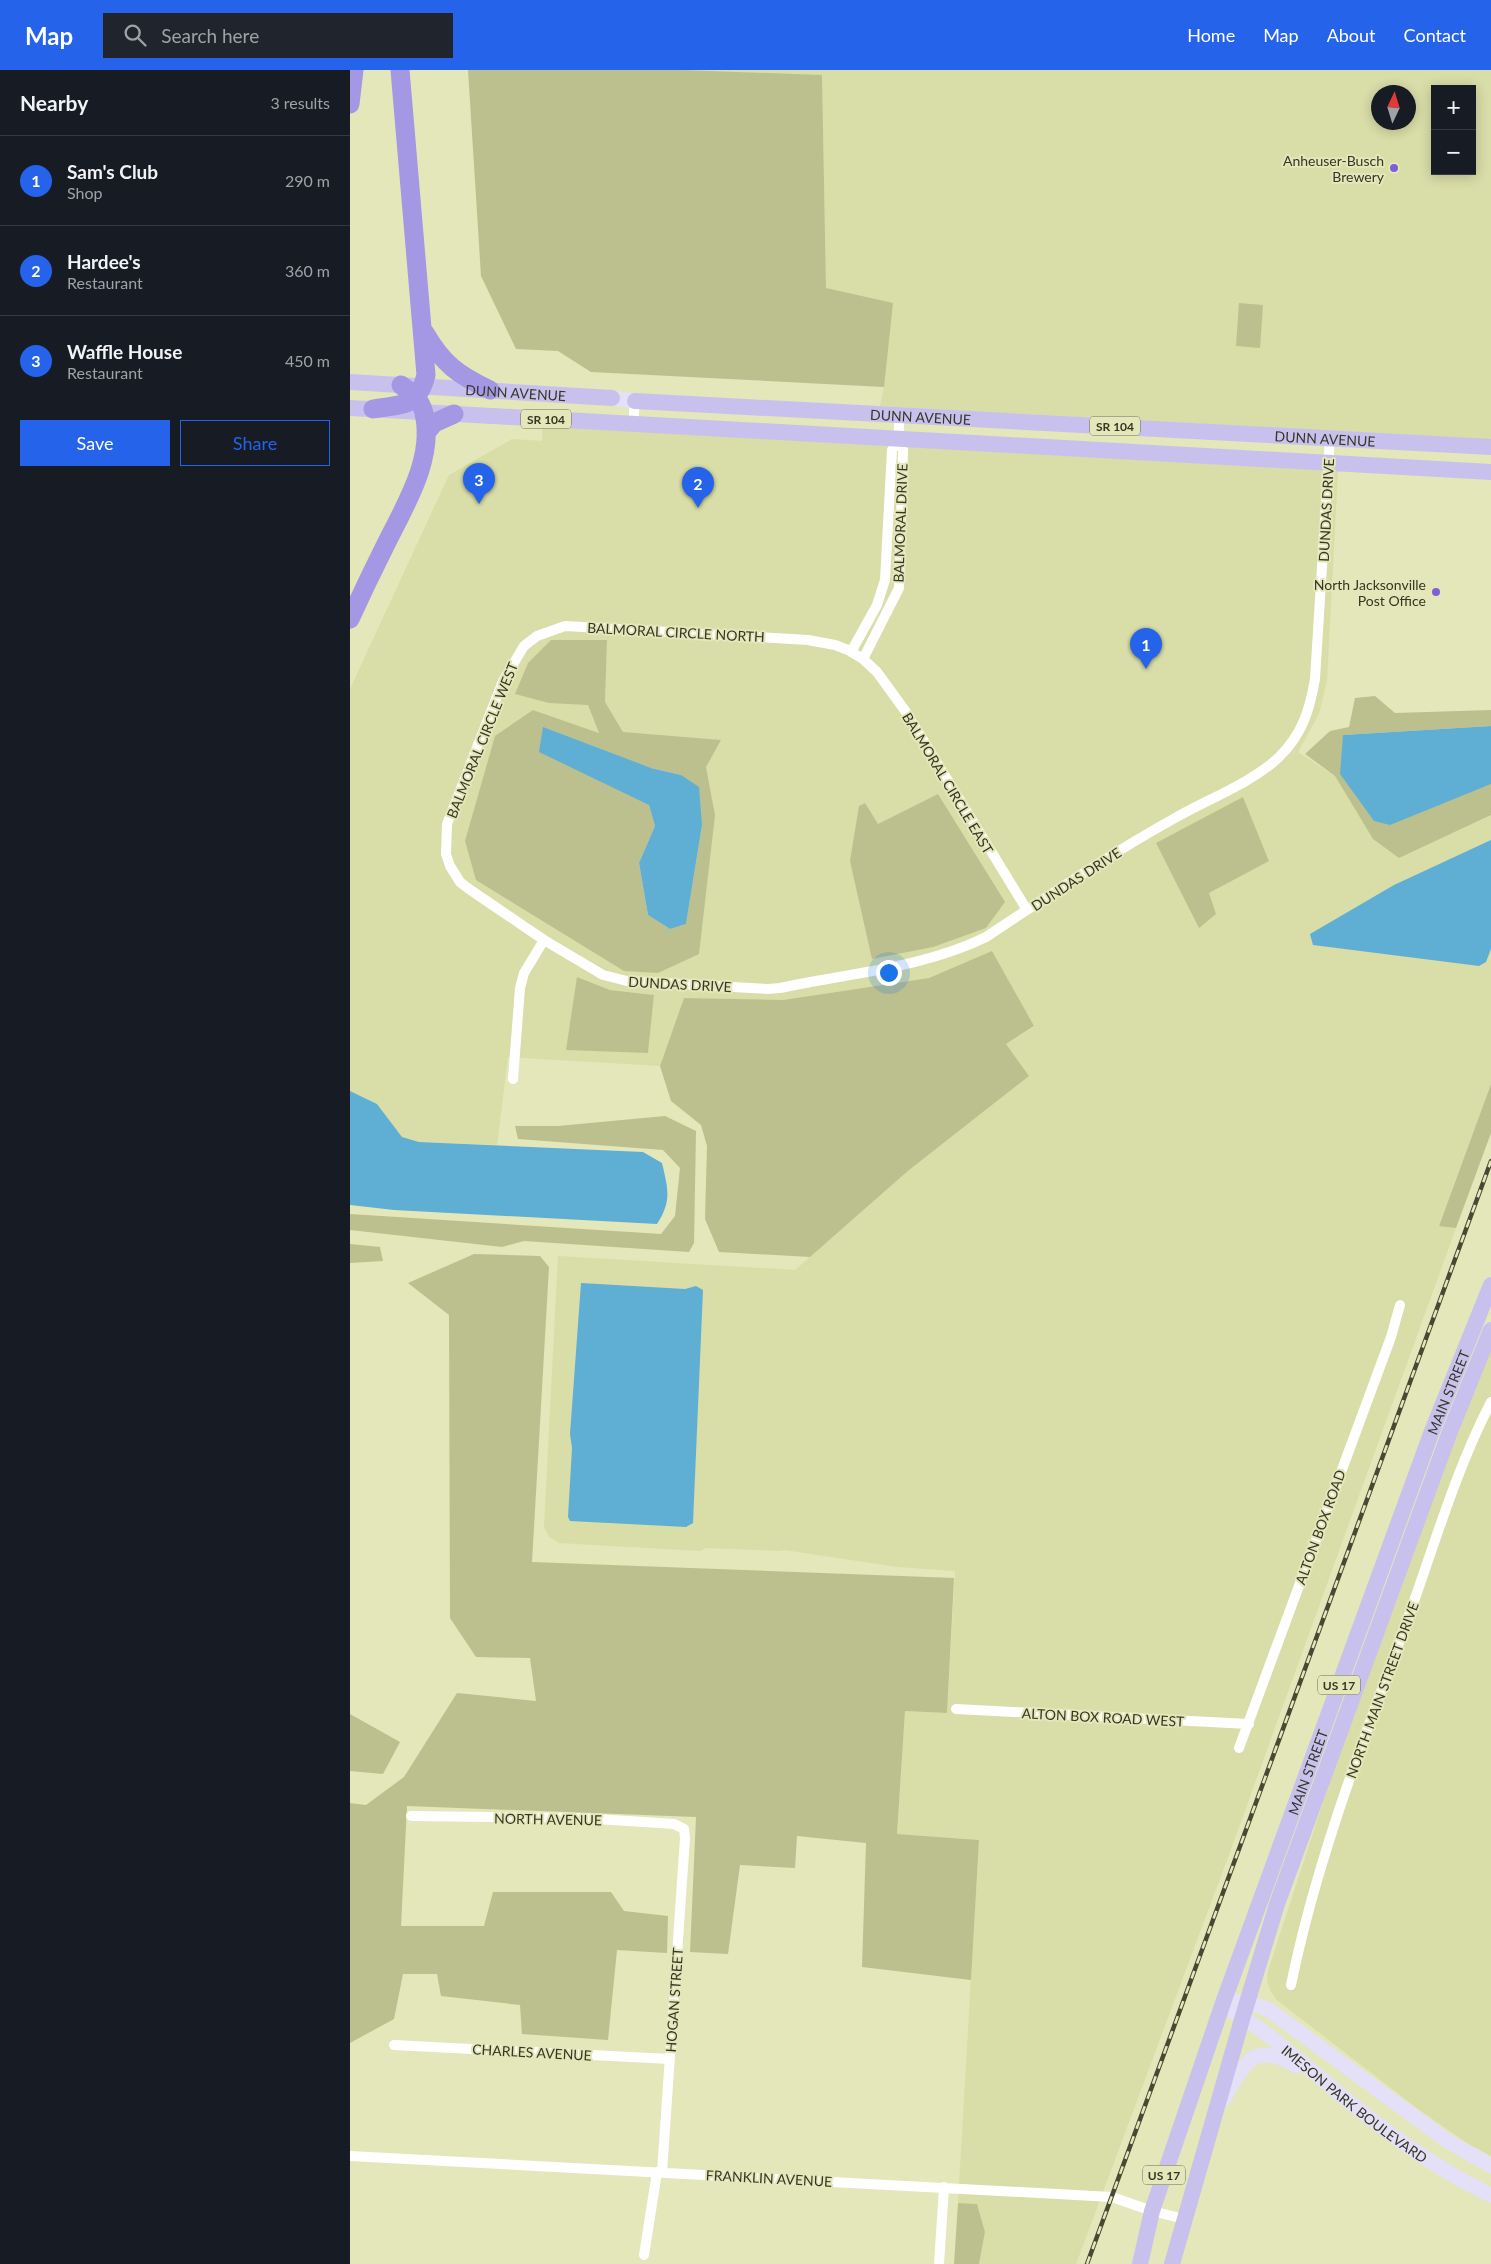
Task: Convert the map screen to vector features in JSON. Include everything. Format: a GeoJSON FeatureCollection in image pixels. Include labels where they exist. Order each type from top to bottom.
{"type":"FeatureCollection","features":[{"type":"Feature","properties":{"kind":"highway"},"geometry":{"type":"LineString","coordinates":[[350,104],[354,70]]}},
{"type":"Feature","properties":{"kind":"highway"},"geometry":{"type":"LineString","coordinates":[[350,619],[414,486],[426,433],[422,398],[426,361],[400,70]]}},
{"type":"Feature","properties":{"kind":"highway"},"geometry":{"type":"LineString","coordinates":[[422,328],[435,350],[448,366],[464,378],[490,390]]}},
{"type":"Feature","properties":{"kind":"highway"},"geometry":{"type":"LineString","coordinates":[[401,385],[422,398]]}},
{"type":"Feature","properties":{"kind":"highway"},"geometry":{"type":"LineString","coordinates":[[373,409],[422,398]]}},
{"type":"Feature","properties":{"kind":"highway"},"geometry":{"type":"LineString","coordinates":[[426,433],[434,423],[454,414]]}},
{"type":"Feature","properties":{"kind":"main road"},"geometry":{"type":"LineString","coordinates":[[350,382],[401,385]]}},
{"type":"Feature","properties":{"kind":"main road","name":"DUNN AVENUE"},"geometry":{"type":"LineString","coordinates":[[422,398],[490,390],[612,398]]}},
{"type":"Feature","properties":{"kind":"main road","name":"DUNN AVENUE"},"geometry":{"type":"LineString","coordinates":[[422,398],[454,414],[1491,472]]}},
{"type":"Feature","properties":{"kind":"main road","name":"DUNN AVENUE"},"geometry":{"type":"LineString","coordinates":[[635,401],[900,414],[1491,448]]}},
{"type":"Feature","properties":{"kind":"main road"},"geometry":{"type":"LineString","coordinates":[[350,408],[373,409]]}},
{"type":"Feature","properties":{"kind":"main road","name":"MAIN STREET"},"geometry":{"type":"LineString","coordinates":[[1140,2264],[1152,2211],[1223,2003],[1432,1431],[1491,1285]]}},
{"type":"Feature","properties":{"kind":"main road","name":"MAIN STREET"},"geometry":{"type":"LineString","coordinates":[[1172,2264],[1277,1904],[1452,1426],[1491,1330]]}},
{"type":"Feature","properties":{"kind":"street","name":"DUNN AVENUE"},"geometry":{"type":"LineString","coordinates":[[612,398],[635,401]]}},
{"type":"Feature","properties":{"kind":"street"},"geometry":{"type":"LineString","coordinates":[[634,424],[635,401]]}},
{"type":"Feature","properties":{"kind":"street","name":"BALMORAL DRIVE"},"geometry":{"type":"LineString","coordinates":[[851,652],[877,605],[885,580],[892,450],[898,440],[900,414]]}},
{"type":"Feature","properties":{"kind":"street","name":"DUNDAS DRIVE"},"geometry":{"type":"LineString","coordinates":[[544,940],[588,967],[618,980],[774,988],[950,953],[986,937],[1141,838],[1256,774],[1279,757],[1297,736],[1308,712],[1315,679],[1330,438]]}},
{"type":"Feature","properties":{"kind":"street","name":"BALMORAL DRIVE"},"geometry":{"type":"LineString","coordinates":[[863,660],[899,588],[903,450],[898,440]]}},
{"type":"Feature","properties":{"kind":"street","name":"BALMORAL CIRCLE NORTH"},"geometry":{"type":"LineString","coordinates":[[551,629],[565,626],[801,640],[828,644],[851,652]]}},
{"type":"Feature","properties":{"kind":"street","name":"BALMORAL CIRCLE WEST"},"geometry":{"type":"LineString","coordinates":[[544,940],[460,882],[448,860],[446,840],[447,824],[503,681],[524,646],[536,636],[551,629]]}},
{"type":"Feature","properties":{"kind":"street","name":"BALMORAL CIRCLE EAST"},"geometry":{"type":"LineString","coordinates":[[851,652],[877,672],[896,698],[1027,910]]}},
{"type":"Feature","properties":{"kind":"street"},"geometry":{"type":"LineString","coordinates":[[514,1078],[520,988],[524,974],[544,940]]}},
{"type":"Feature","properties":{"kind":"street","name":"ALTON BOX ROAD"},"geometry":{"type":"LineString","coordinates":[[1239,1748],[1315,1538],[1391,1337],[1400,1305]]}},
{"type":"Feature","properties":{"kind":"street","name":"NORTH MAIN STREET DRIVE"},"geometry":{"type":"LineString","coordinates":[[1292,1986],[1298,1949],[1337,1816],[1359,1751],[1465,1462],[1480,1423],[1491,1402]]}},
{"type":"Feature","properties":{"kind":"street","name":"ALTON BOX ROAD WEST"},"geometry":{"type":"LineString","coordinates":[[956,1709],[1249,1724]]}},
{"type":"Feature","properties":{"kind":"street","name":"NORTH AVENUE"},"geometry":{"type":"LineString","coordinates":[[411,1816],[581,1818],[674,1824],[684,1829]]}},
{"type":"Feature","properties":{"kind":"street","name":"HOGAN STREET"},"geometry":{"type":"LineString","coordinates":[[644,2255],[660,2172],[686,1838],[684,1829]]}},
{"type":"Feature","properties":{"kind":"street","name":"IMESON PARK BOULEVARD"},"geometry":{"type":"LineString","coordinates":[[1223,2003],[1245,2009],[1268,2010],[1446,2140],[1491,2166]]}},
{"type":"Feature","properties":{"kind":"street","name":"IMESON PARK BOULEVARD"},"geometry":{"type":"LineString","coordinates":[[1245,2009],[1337,2092],[1407,2145],[1450,2174],[1491,2195]]}},
{"type":"Feature","properties":{"kind":"street","name":"CHARLES AVENUE"},"geometry":{"type":"LineString","coordinates":[[394,2045],[670,2059]]}},
{"type":"Feature","properties":{"kind":"street"},"geometry":{"type":"LineString","coordinates":[[1216,2112],[1243,2066],[1258,2055],[1274,2055],[1291,2063],[1337,2092]]}},
{"type":"Feature","properties":{"kind":"street","name":"FRANKLIN AVENUE"},"geometry":{"type":"LineString","coordinates":[[350,2156],[1112,2197],[1152,2211],[1184,2219]]}},
{"type":"Feature","properties":{"kind":"street"},"geometry":{"type":"LineString","coordinates":[[939,2264],[944,2187]]}},
{"type":"Feature","properties":{"kind":"street"},"geometry":{"type":"LineString","coordinates":[[1134,2264],[1146,2235]]}},
{"type":"Feature","properties":{"kind":"shaded area"},"geometry":{"type":"Polygon","coordinates":[[[468,70],[684,70],[822,75],[826,288],[893,303],[884,387],[591,372],[558,351],[516,349],[481,276],[468,70]]]}},
{"type":"Feature","properties":{"kind":"shaded area","name":"Anheuser-Busch Brewery"},"geometry":{"type":"Polygon","coordinates":[[[684,70],[1491,70],[1491,440],[880,406],[884,387],[826,289],[822,76],[684,70]]]}},
{"type":"Feature","properties":{"kind":"shaded area"},"geometry":{"type":"Polygon","coordinates":[[[1239,303],[1263,305],[1260,348],[1236,346],[1239,303]]]}},
{"type":"Feature","properties":{"kind":"shaded area"},"geometry":{"type":"Polygon","coordinates":[[[543,426],[1338,471],[1327,681],[1319,714],[1298,752],[1335,776],[1373,838],[1399,858],[1491,815],[1491,1084],[1439,1225],[1456,1228],[1230,1852],[1076,2264],[979,2264],[985,2232],[977,2204],[958,2203],[979,1840],[897,1834],[905,1711],[947,1713],[955,1571],[898,1567],[784,1550],[705,1548],[701,1551],[559,1543],[549,1537],[544,1527],[558,1256],[795,1270],[909,1170],[1006,1044],[1034,1027],[992,952],[929,978],[783,1000],[684,998],[660,1066],[508,1057],[497,1145],[419,1142],[402,1137],[377,1104],[350,1091],[350,689],[449,475],[512,439],[542,441],[543,426]],[[607,640],[588,705],[599,733],[533,710],[715,815],[706,767],[623,732],[605,702],[607,640]],[[1243,797],[1209,893],[1269,860],[1243,797]],[[577,977],[648,1053],[654,995],[610,990],[577,977]]]}},
{"type":"Feature","properties":{"kind":"shaded area"},"geometry":{"type":"Polygon","coordinates":[[[551,640],[607,640],[605,702],[623,732],[721,740],[706,767],[715,815],[699,954],[658,973],[624,971],[476,880],[465,841],[495,736],[533,710],[599,733],[588,705],[549,703],[515,694],[528,663],[551,640]],[[651,768],[649,805],[655,826],[639,863],[648,915],[670,929],[686,924],[702,825],[681,775],[651,768]]]}},
{"type":"Feature","properties":{"kind":"shaded area"},"geometry":{"type":"Polygon","coordinates":[[[1375,696],[1395,713],[1491,710],[1491,726],[1343,735],[1479,788],[1491,784],[1491,815],[1399,858],[1373,839],[1335,776],[1305,754],[1330,731],[1349,727],[1355,698],[1375,696]]]}},
{"type":"Feature","properties":{"kind":"shaded area"},"geometry":{"type":"Polygon","coordinates":[[[938,794],[1005,902],[986,928],[933,947],[872,959],[850,861],[859,806],[865,803],[878,824],[938,794]]]}},
{"type":"Feature","properties":{"kind":"shaded area"},"geometry":{"type":"Polygon","coordinates":[[[1243,797],[1269,861],[1209,893],[1216,914],[1199,928],[1156,843],[1243,797]]]}},
{"type":"Feature","properties":{"kind":"shaded area"},"geometry":{"type":"Polygon","coordinates":[[[992,951],[1034,1026],[1006,1044],[1029,1076],[909,1170],[810,1257],[719,1252],[705,1219],[707,1146],[701,1125],[671,1101],[660,1066],[684,998],[783,1000],[929,978],[992,951]]]}},
{"type":"Feature","properties":{"kind":"shaded area"},"geometry":{"type":"Polygon","coordinates":[[[577,977],[610,990],[654,995],[648,1053],[566,1050],[577,977]]]}},
{"type":"Feature","properties":{"kind":"shaded area"},"geometry":{"type":"Polygon","coordinates":[[[1491,1084],[1491,1133],[1456,1228],[1439,1226],[1491,1084]]]}},
{"type":"Feature","properties":{"kind":"shaded area"},"geometry":{"type":"Polygon","coordinates":[[[665,1116],[696,1131],[694,1243],[689,1252],[524,1241],[502,1247],[350,1230],[350,1214],[661,1234],[675,1216],[680,1168],[663,1150],[518,1139],[515,1126],[558,1126],[665,1116]]]}},
{"type":"Feature","properties":{"kind":"shaded area"},"geometry":{"type":"Polygon","coordinates":[[[350,1244],[380,1247],[383,1261],[350,1263],[350,1244]]]}},
{"type":"Feature","properties":{"kind":"shaded area"},"geometry":{"type":"Polygon","coordinates":[[[474,1254],[540,1256],[549,1267],[532,1562],[954,1578],[947,1713],[905,1711],[897,1834],[979,1840],[971,1980],[862,1967],[866,1843],[797,1836],[795,1868],[740,1865],[728,1954],[690,1952],[696,1817],[407,1806],[401,1926],[484,1926],[493,1892],[611,1892],[624,1911],[668,1916],[667,1953],[617,1950],[608,2040],[522,2034],[520,2005],[441,1996],[437,1974],[403,1974],[394,2019],[350,2043],[350,1803],[366,1805],[404,1777],[457,1693],[536,1701],[530,1658],[476,1657],[450,1618],[449,1315],[408,1283],[474,1254]]]}},
{"type":"Feature","properties":{"kind":"shaded area"},"geometry":{"type":"Polygon","coordinates":[[[1491,1344],[1491,2156],[1467,2143],[1418,2109],[1277,2000],[1271,1992],[1267,1981],[1268,1971],[1349,1723],[1491,1344]]]}},
{"type":"Feature","properties":{"kind":"shaded area"},"geometry":{"type":"Polygon","coordinates":[[[350,1714],[400,1742],[383,1774],[350,1771],[350,1714]]]}},
{"type":"Feature","properties":{"kind":"shaded area"},"geometry":{"type":"Polygon","coordinates":[[[958,2203],[977,2204],[985,2232],[979,2264],[954,2264],[958,2203]]]}},
{"type":"Feature","properties":{"kind":"water"},"geometry":{"type":"Polygon","coordinates":[[[1491,726],[1491,784],[1390,825],[1374,821],[1340,774],[1343,735],[1491,726]]]}},
{"type":"Feature","properties":{"kind":"water"},"geometry":{"type":"Polygon","coordinates":[[[543,727],[651,768],[681,775],[699,787],[702,825],[686,924],[670,929],[648,915],[639,863],[655,826],[649,805],[539,752],[543,727]]]}},
{"type":"Feature","properties":{"kind":"water"},"geometry":{"type":"Polygon","coordinates":[[[1491,840],[1491,949],[1486,962],[1479,966],[1313,945],[1310,934],[1394,885],[1491,840]]]}},
{"type":"Feature","properties":{"kind":"water"},"geometry":{"type":"Polygon","coordinates":[[[350,1091],[377,1104],[402,1137],[419,1142],[643,1152],[662,1163],[667,1188],[667,1201],[662,1216],[657,1224],[394,1210],[350,1205],[350,1091]]]}},
{"type":"Feature","properties":{"kind":"water"},"geometry":{"type":"Polygon","coordinates":[[[581,1283],[685,1289],[696,1286],[703,1290],[693,1523],[686,1527],[570,1521],[568,1517],[572,1448],[570,1434],[581,1283]]]}},
{"type":"Feature","properties":{"kind":"railway"},"geometry":{"type":"LineString","coordinates":[[1087,2264],[1491,1161]]}},
{"type":"Feature","properties":{"kind":"place","name":"Anheuser-Busch Brewery"},"geometry":{"type":"Point","coordinates":[1394,168]}},
{"type":"Feature","properties":{"kind":"place","name":"Waffle House"},"geometry":{"type":"Point","coordinates":[479,504]}},
{"type":"Feature","properties":{"kind":"place","name":"Hardee's"},"geometry":{"type":"Point","coordinates":[698,508]}},
{"type":"Feature","properties":{"kind":"place","name":"North Jacksonville Post Office"},"geometry":{"type":"Point","coordinates":[1436,592]}},
{"type":"Feature","properties":{"kind":"place","name":"Sam's Club"},"geometry":{"type":"Point","coordinates":[1146,669]}}]}
